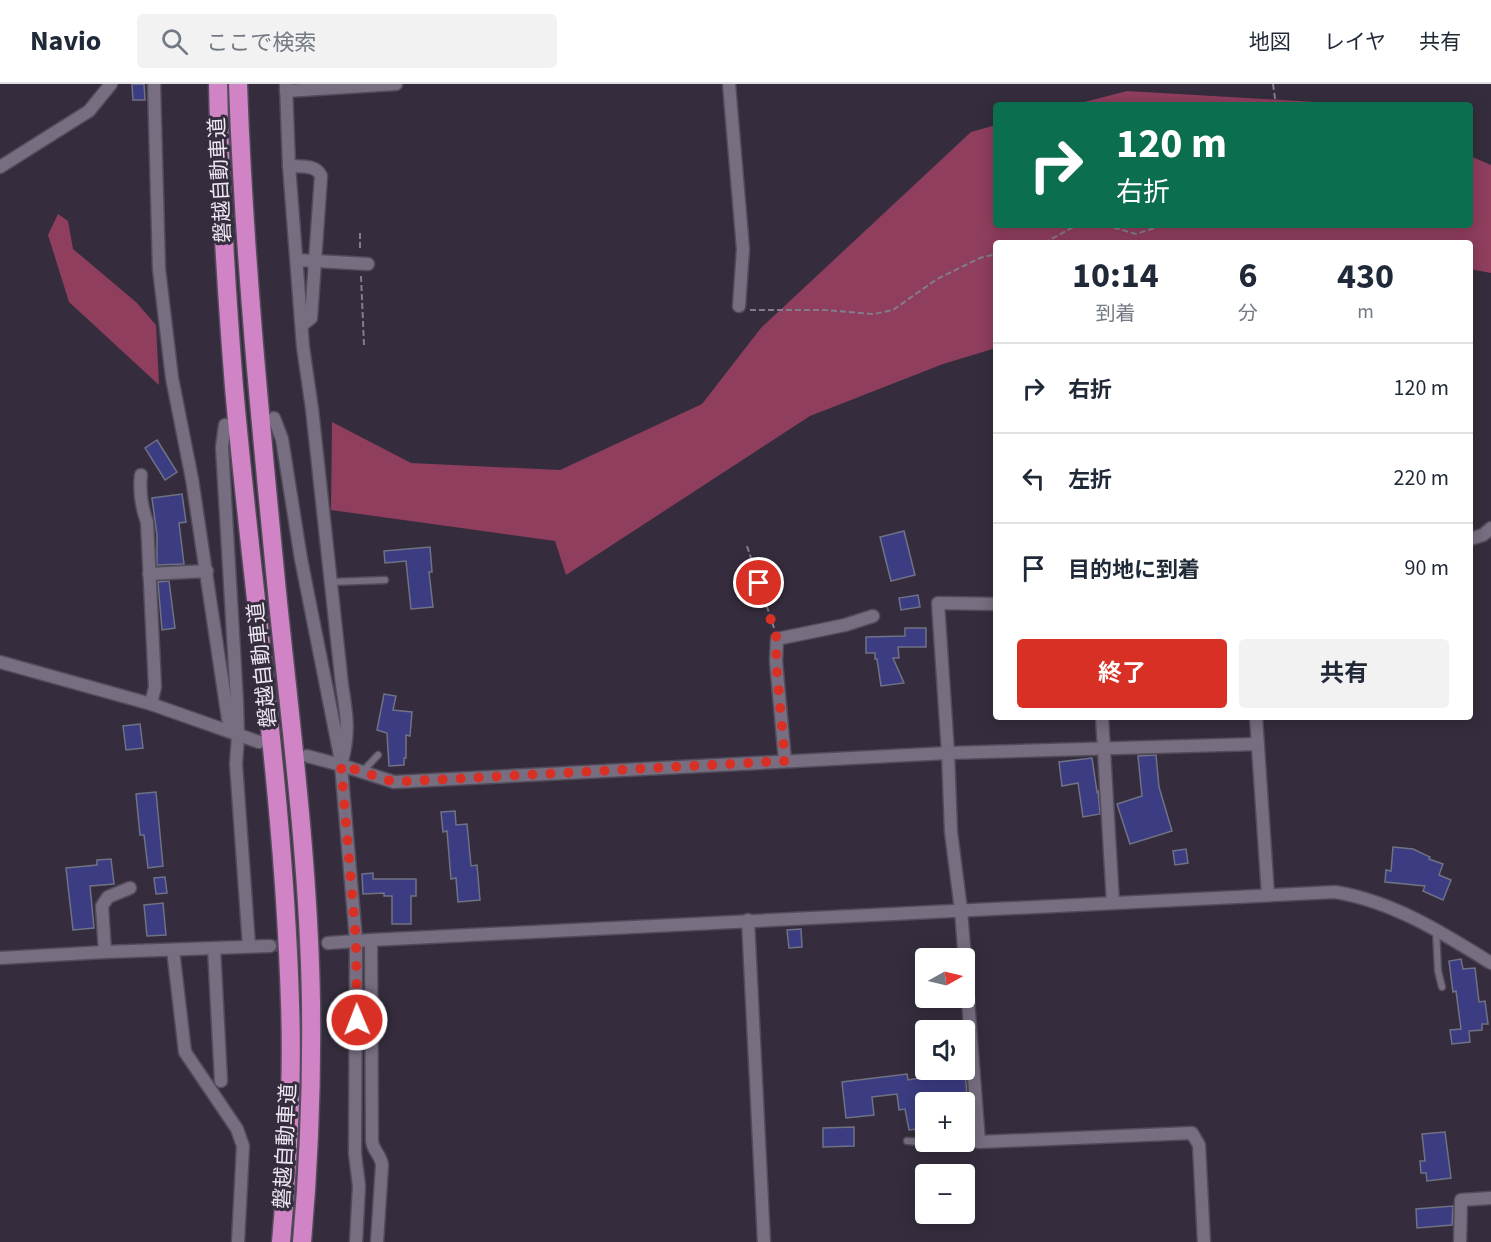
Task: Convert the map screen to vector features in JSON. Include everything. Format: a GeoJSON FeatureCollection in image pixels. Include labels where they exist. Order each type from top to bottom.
{"type":"FeatureCollection","features":[{"type":"Feature","properties":{"kind":"highway","name":"磐越自動車道"},"geometry":{"type":"LineString","coordinates":[[218,84],[219,153],[234,387],[286,913],[290,1005],[289,1102],[281,1242]]}},
{"type":"Feature","properties":{"kind":"highway","name":"磐越自動車道"},"geometry":{"type":"LineString","coordinates":[[238,84],[246,258],[256,385],[296,777],[307,925],[311,1002],[310,1102],[302,1242]]}},
{"type":"Feature","properties":{"kind":"street"},"geometry":{"type":"LineString","coordinates":[[0,167],[89,111],[111,84]]}},
{"type":"Feature","properties":{"kind":"street"},"geometry":{"type":"LineString","coordinates":[[154,84],[159,269],[172,378],[192,479],[228,719],[238,736]]}},
{"type":"Feature","properties":{"kind":"street"},"geometry":{"type":"LineString","coordinates":[[341,765],[347,743],[348,725],[302,326],[289,166],[286,87],[396,84]]}},
{"type":"Feature","properties":{"kind":"street"},"geometry":{"type":"LineString","coordinates":[[729,84],[743,249],[739,306]]}},
{"type":"Feature","properties":{"kind":"street"},"geometry":{"type":"LineString","coordinates":[[289,166],[315,168],[321,176],[311,318],[302,326]]}},
{"type":"Feature","properties":{"kind":"street"},"geometry":{"type":"LineString","coordinates":[[298,260],[364,264]]}},
{"type":"Feature","properties":{"kind":"street"},"geometry":{"type":"LineString","coordinates":[[274,418],[282,439],[301,559],[341,765],[356,940],[355,1154],[358,1186],[356,1242]]}},
{"type":"Feature","properties":{"kind":"street"},"geometry":{"type":"LineString","coordinates":[[225,425],[222,447],[238,736],[236,764],[249,946]]}},
{"type":"Feature","properties":{"kind":"street"},"geometry":{"type":"LineString","coordinates":[[141,475],[139,489],[147,522],[155,687],[151,704]]}},
{"type":"Feature","properties":{"kind":"street"},"geometry":{"type":"LineString","coordinates":[[1473,538],[1491,528]]}},
{"type":"Feature","properties":{"kind":"street"},"geometry":{"type":"LineString","coordinates":[[149,574],[207,571]]}},
{"type":"Feature","properties":{"kind":"street"},"geometry":{"type":"LineString","coordinates":[[993,604],[938,603],[951,832],[961,910],[979,1142],[1192,1133],[1198,1145],[1204,1242]]}},
{"type":"Feature","properties":{"kind":"street"},"geometry":{"type":"LineString","coordinates":[[785,761],[776,661],[777,639],[845,626],[873,616]]}},
{"type":"Feature","properties":{"kind":"street"},"geometry":{"type":"LineString","coordinates":[[0,662],[151,704],[259,742]]}},
{"type":"Feature","properties":{"kind":"street"},"geometry":{"type":"LineString","coordinates":[[1102,720],[1113,903]]}},
{"type":"Feature","properties":{"kind":"street"},"geometry":{"type":"LineString","coordinates":[[1256,720],[1268,895]]}},
{"type":"Feature","properties":{"kind":"street"},"geometry":{"type":"LineString","coordinates":[[307,756],[394,782],[948,753],[1257,744]]}},
{"type":"Feature","properties":{"kind":"street"},"geometry":{"type":"LineString","coordinates":[[105,952],[102,906],[108,897],[130,888]]}},
{"type":"Feature","properties":{"kind":"street"},"geometry":{"type":"LineString","coordinates":[[328,943],[371,939],[1335,892],[1357,895],[1374,901],[1436,930],[1491,963]]}},
{"type":"Feature","properties":{"kind":"street"},"geometry":{"type":"LineString","coordinates":[[748,920],[764,1242]]}},
{"type":"Feature","properties":{"kind":"street"},"geometry":{"type":"LineString","coordinates":[[371,939],[372,1147],[382,1159],[377,1242]]}},
{"type":"Feature","properties":{"kind":"street"},"geometry":{"type":"LineString","coordinates":[[0,958],[270,946]]}},
{"type":"Feature","properties":{"kind":"street"},"geometry":{"type":"LineString","coordinates":[[214,948],[221,1081]]}},
{"type":"Feature","properties":{"kind":"street"},"geometry":{"type":"LineString","coordinates":[[173,950],[185,1053],[237,1129],[243,1146],[238,1242]]}},
{"type":"Feature","properties":{"kind":"street"},"geometry":{"type":"LineString","coordinates":[[1460,1242],[1461,1200],[1491,1198]]}},
{"type":"Feature","properties":{"kind":"lane"},"geometry":{"type":"LineString","coordinates":[[331,582],[385,580]]}},
{"type":"Feature","properties":{"kind":"lane"},"geometry":{"type":"LineString","coordinates":[[363,771],[378,755]]}},
{"type":"Feature","properties":{"kind":"lane"},"geometry":{"type":"LineString","coordinates":[[1436,930],[1437,971],[1442,987]]}},
{"type":"Feature","properties":{"kind":"lane"},"geometry":{"type":"LineString","coordinates":[[907,1141],[979,1142]]}},
{"type":"Feature","properties":{"kind":"path"},"geometry":{"type":"LineString","coordinates":[[1273,84],[1276,102]]}},
{"type":"Feature","properties":{"kind":"path"},"geometry":{"type":"LineString","coordinates":[[1050,240],[1072,228]]}},
{"type":"Feature","properties":{"kind":"path"},"geometry":{"type":"LineString","coordinates":[[1115,228],[1136,234],[1155,228]]}},
{"type":"Feature","properties":{"kind":"path"},"geometry":{"type":"LineString","coordinates":[[360,233],[364,264],[364,345]]}},
{"type":"Feature","properties":{"kind":"path"},"geometry":{"type":"LineString","coordinates":[[739,306],[748,310],[824,310],[873,314],[893,309],[937,279],[980,258],[993,255]]}},
{"type":"Feature","properties":{"kind":"path"},"geometry":{"type":"LineString","coordinates":[[747,546],[777,639]]}},
{"type":"Feature","properties":{"kind":"shaded area"},"geometry":{"type":"Polygon","coordinates":[[[1127,91],[1316,102],[1085,102],[1127,91]]]}},
{"type":"Feature","properties":{"kind":"shaded area"},"geometry":{"type":"Polygon","coordinates":[[[993,126],[993,228],[1473,228],[1473,157],[1491,165],[1491,273],[1473,270],[1473,240],[993,240],[993,349],[943,364],[810,416],[566,575],[555,541],[331,510],[332,422],[411,463],[560,470],[702,404],[761,328],[971,132],[993,126]]]}},
{"type":"Feature","properties":{"kind":"shaded area"},"geometry":{"type":"Polygon","coordinates":[[[58,214],[68,221],[73,249],[136,302],[156,325],[159,385],[69,302],[48,235],[58,214]]]}},
{"type":"Feature","properties":{"kind":"building"},"geometry":{"type":"Polygon","coordinates":[[[132,84],[144,84],[145,100],[133,100],[132,84]]]}},
{"type":"Feature","properties":{"kind":"building"},"geometry":{"type":"Polygon","coordinates":[[[157,440],[177,472],[165,480],[145,448],[157,440]]]}},
{"type":"Feature","properties":{"kind":"building"},"geometry":{"type":"Polygon","coordinates":[[[182,494],[186,522],[179,523],[184,564],[157,565],[157,535],[152,498],[182,494]]]}},
{"type":"Feature","properties":{"kind":"building"},"geometry":{"type":"Polygon","coordinates":[[[904,531],[915,575],[891,581],[880,537],[904,531]]]}},
{"type":"Feature","properties":{"kind":"building"},"geometry":{"type":"Polygon","coordinates":[[[430,547],[432,572],[429,572],[433,607],[411,609],[406,561],[385,563],[384,551],[430,547]]]}},
{"type":"Feature","properties":{"kind":"building"},"geometry":{"type":"Polygon","coordinates":[[[169,581],[175,628],[162,630],[158,582],[169,581]]]}},
{"type":"Feature","properties":{"kind":"building"},"geometry":{"type":"Polygon","coordinates":[[[918,595],[920,607],[901,610],[899,598],[918,595]]]}},
{"type":"Feature","properties":{"kind":"building"},"geometry":{"type":"Polygon","coordinates":[[[905,628],[926,628],[926,647],[898,647],[899,658],[893,658],[904,683],[881,686],[875,653],[866,653],[866,637],[905,636],[905,628]]]}},
{"type":"Feature","properties":{"kind":"building"},"geometry":{"type":"Polygon","coordinates":[[[384,694],[396,696],[393,710],[412,712],[410,736],[406,735],[404,765],[389,766],[387,733],[377,730],[384,694]]]}},
{"type":"Feature","properties":{"kind":"building"},"geometry":{"type":"Polygon","coordinates":[[[140,724],[143,748],[126,750],[123,726],[140,724]]]}},
{"type":"Feature","properties":{"kind":"building"},"geometry":{"type":"Polygon","coordinates":[[[1156,755],[1159,787],[1172,831],[1130,844],[1117,804],[1142,796],[1138,756],[1156,755]]]}},
{"type":"Feature","properties":{"kind":"building"},"geometry":{"type":"Polygon","coordinates":[[[1092,758],[1100,814],[1083,817],[1078,783],[1062,786],[1059,762],[1092,758]]]}},
{"type":"Feature","properties":{"kind":"building"},"geometry":{"type":"Polygon","coordinates":[[[156,792],[163,866],[148,868],[144,835],[140,835],[136,794],[156,792]]]}},
{"type":"Feature","properties":{"kind":"building"},"geometry":{"type":"Polygon","coordinates":[[[455,811],[456,825],[467,824],[471,866],[477,865],[480,900],[458,902],[456,878],[451,879],[447,831],[443,832],[441,812],[455,811]]]}},
{"type":"Feature","properties":{"kind":"building"},"geometry":{"type":"Polygon","coordinates":[[[1393,847],[1413,849],[1443,864],[1439,875],[1451,880],[1443,900],[1423,891],[1425,886],[1385,882],[1386,870],[1391,871],[1393,847]]]}},
{"type":"Feature","properties":{"kind":"building"},"geometry":{"type":"Polygon","coordinates":[[[1186,849],[1188,863],[1175,865],[1173,851],[1186,849]]]}},
{"type":"Feature","properties":{"kind":"building"},"geometry":{"type":"Polygon","coordinates":[[[111,859],[114,884],[90,886],[94,928],[73,930],[66,868],[97,865],[97,860],[111,859]]]}},
{"type":"Feature","properties":{"kind":"building"},"geometry":{"type":"Polygon","coordinates":[[[373,873],[373,879],[416,879],[416,896],[411,896],[411,924],[392,924],[392,896],[384,896],[384,893],[363,894],[362,874],[373,873]]]}},
{"type":"Feature","properties":{"kind":"building"},"geometry":{"type":"Polygon","coordinates":[[[165,877],[167,893],[156,894],[154,878],[165,877]]]}},
{"type":"Feature","properties":{"kind":"building"},"geometry":{"type":"Polygon","coordinates":[[[163,903],[166,935],[147,936],[144,905],[163,903]]]}},
{"type":"Feature","properties":{"kind":"building"},"geometry":{"type":"Polygon","coordinates":[[[801,929],[802,947],[789,948],[787,930],[801,929]]]}},
{"type":"Feature","properties":{"kind":"building"},"geometry":{"type":"Polygon","coordinates":[[[1461,959],[1463,969],[1475,968],[1479,1002],[1485,1001],[1488,1024],[1482,1024],[1482,1030],[1469,1031],[1470,1042],[1452,1044],[1450,1030],[1461,1029],[1449,961],[1461,959]]]}},
{"type":"Feature","properties":{"kind":"building"},"geometry":{"type":"Polygon","coordinates":[[[907,1074],[908,1080],[966,1080],[967,1092],[915,1092],[915,1129],[909,1130],[905,1109],[899,1110],[897,1094],[872,1097],[874,1115],[846,1118],[842,1082],[907,1074]]]}},
{"type":"Feature","properties":{"kind":"building"},"geometry":{"type":"Polygon","coordinates":[[[854,1127],[854,1146],[823,1147],[823,1128],[854,1127]]]}},
{"type":"Feature","properties":{"kind":"building"},"geometry":{"type":"Polygon","coordinates":[[[1445,1132],[1451,1178],[1427,1181],[1426,1173],[1421,1173],[1420,1161],[1425,1161],[1422,1134],[1445,1132]]]}},
{"type":"Feature","properties":{"kind":"building"},"geometry":{"type":"Polygon","coordinates":[[[1453,1206],[1452,1225],[1417,1228],[1416,1209],[1453,1206]]]}},
{"type":"Feature","properties":{"kind":"tunnel"},"geometry":{"type":"LineString","coordinates":[[270,946],[328,943]]}},
{"type":"Feature","properties":{"kind":"route"},"geometry":{"type":"LineString","coordinates":[[357,1020],[356,940],[341,765],[394,782],[785,761],[776,661],[777,639],[759,583]]}}]}
